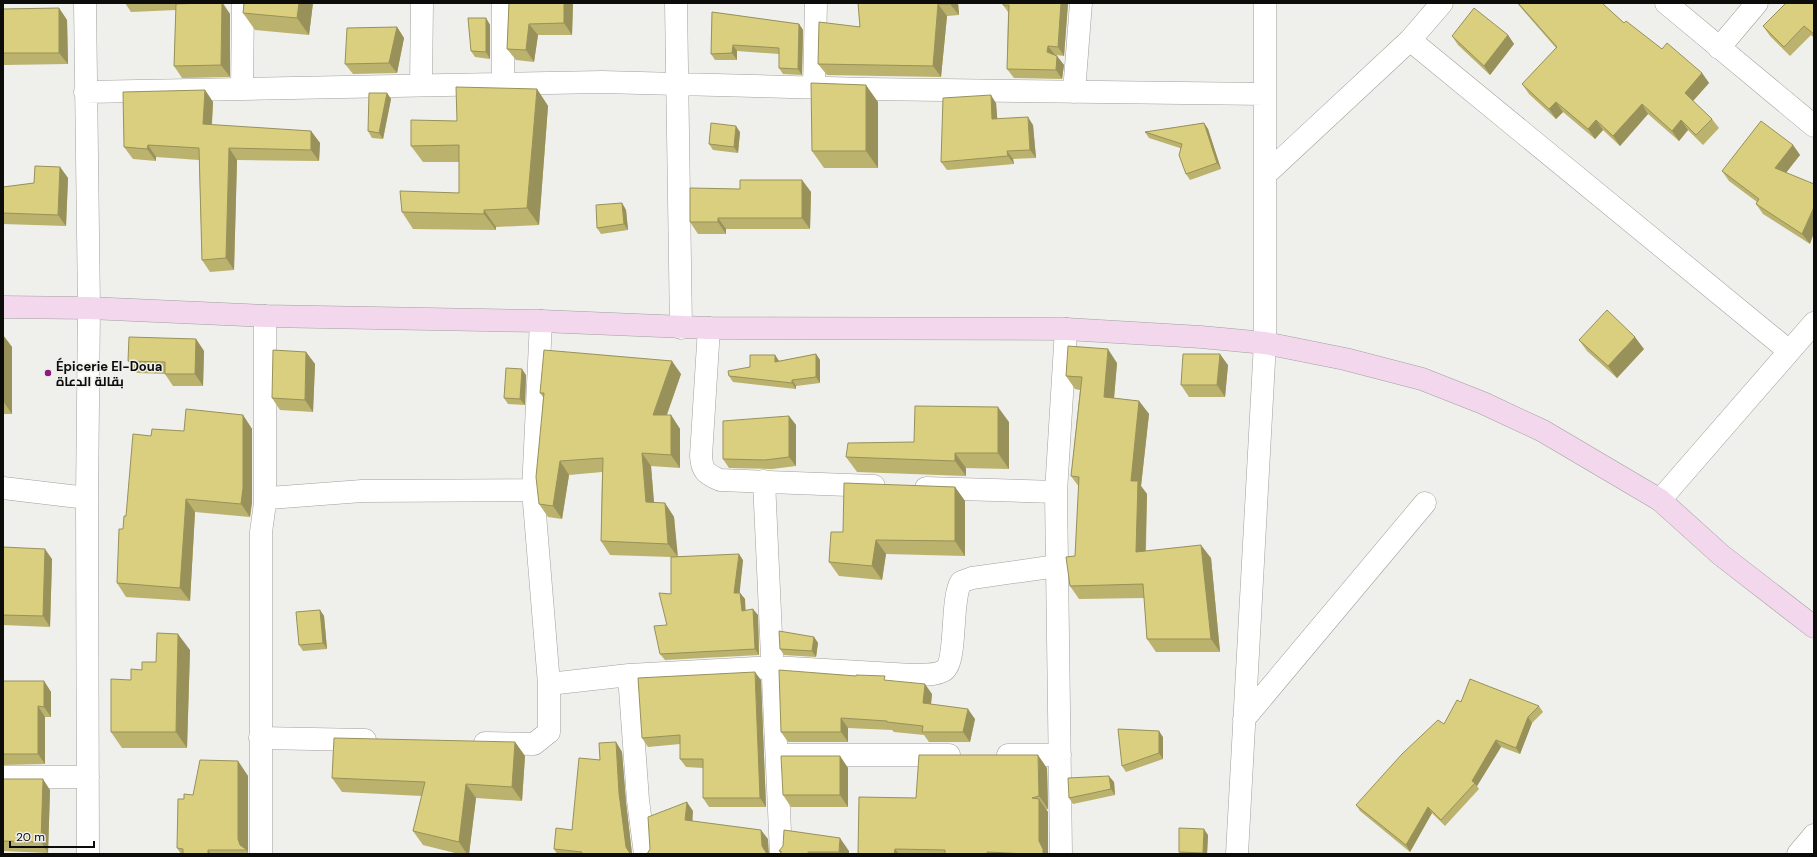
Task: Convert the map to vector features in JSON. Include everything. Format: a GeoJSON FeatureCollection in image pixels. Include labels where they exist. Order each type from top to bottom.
{"type":"FeatureCollection","features":[{"type":"Feature","properties":{"kind":"main road"},"geometry":{"type":"LineString","coordinates":[[3,307],[89,308],[265,316],[541,321],[681,328],[1066,329],[1193,336],[1265,344],[1345,359],[1422,379],[1476,400],[1543,430],[1660,500],[1721,555],[1814,627]]}},
{"type":"Feature","properties":{"kind":"street"},"geometry":{"type":"LineString","coordinates":[[85,3],[89,308],[87,498],[88,854]]}},
{"type":"Feature","properties":{"kind":"street"},"geometry":{"type":"LineString","coordinates":[[242,88],[243,3]]}},
{"type":"Feature","properties":{"kind":"street"},"geometry":{"type":"LineString","coordinates":[[420,85],[422,3]]}},
{"type":"Feature","properties":{"kind":"street"},"geometry":{"type":"LineString","coordinates":[[503,3],[503,84]]}},
{"type":"Feature","properties":{"kind":"street"},"geometry":{"type":"LineString","coordinates":[[676,3],[681,328]]}},
{"type":"Feature","properties":{"kind":"street"},"geometry":{"type":"LineString","coordinates":[[814,88],[816,3]]}},
{"type":"Feature","properties":{"kind":"street"},"geometry":{"type":"LineString","coordinates":[[1074,92],[1081,3]]}},
{"type":"Feature","properties":{"kind":"street"},"geometry":{"type":"LineString","coordinates":[[1237,854],[1265,344],[1265,3]]}},
{"type":"Feature","properties":{"kind":"street"},"geometry":{"type":"LineString","coordinates":[[1265,175],[1410,40],[1442,3]]}},
{"type":"Feature","properties":{"kind":"street"},"geometry":{"type":"LineString","coordinates":[[1666,3],[1719,48],[1812,119]]}},
{"type":"Feature","properties":{"kind":"street"},"geometry":{"type":"LineString","coordinates":[[1719,48],[1757,3]]}},
{"type":"Feature","properties":{"kind":"street"},"geometry":{"type":"LineString","coordinates":[[1410,40],[1789,351]]}},
{"type":"Feature","properties":{"kind":"street"},"geometry":{"type":"LineString","coordinates":[[85,92],[615,82],[814,88],[1265,94]]}},
{"type":"Feature","properties":{"kind":"street"},"geometry":{"type":"LineString","coordinates":[[261,854],[261,532],[265,503],[265,316]]}},
{"type":"Feature","properties":{"kind":"street"},"geometry":{"type":"LineString","coordinates":[[464,742],[534,744],[549,732],[549,684],[533,490],[541,321]]}},
{"type":"Feature","properties":{"kind":"street"},"geometry":{"type":"LineString","coordinates":[[1660,500],[1814,323]]}},
{"type":"Feature","properties":{"kind":"street"},"geometry":{"type":"LineString","coordinates":[[708,328],[702,468],[706,474],[720,480],[1056,492]]}},
{"type":"Feature","properties":{"kind":"street"},"geometry":{"type":"LineString","coordinates":[[1061,854],[1056,492],[1066,329]]}},
{"type":"Feature","properties":{"kind":"street"},"geometry":{"type":"LineString","coordinates":[[764,481],[781,854]]}},
{"type":"Feature","properties":{"kind":"street"},"geometry":{"type":"LineString","coordinates":[[3,488],[87,498]]}},
{"type":"Feature","properties":{"kind":"street"},"geometry":{"type":"LineString","coordinates":[[265,503],[269,498],[362,491],[533,490]]}},
{"type":"Feature","properties":{"kind":"street"},"geometry":{"type":"LineString","coordinates":[[1244,719],[1425,503]]}},
{"type":"Feature","properties":{"kind":"street"},"geometry":{"type":"LineString","coordinates":[[549,684],[629,675],[773,667],[912,675],[934,674],[943,671],[948,666],[951,657],[956,594],[961,582],[972,578],[1057,566]]}},
{"type":"Feature","properties":{"kind":"street"},"geometry":{"type":"LineString","coordinates":[[629,675],[638,800],[645,854]]}},
{"type":"Feature","properties":{"kind":"street"},"geometry":{"type":"LineString","coordinates":[[260,738],[385,741]]}},
{"type":"Feature","properties":{"kind":"street"},"geometry":{"type":"LineString","coordinates":[[777,754],[965,755]]}},
{"type":"Feature","properties":{"kind":"street"},"geometry":{"type":"LineString","coordinates":[[989,755],[1060,755]]}},
{"type":"Feature","properties":{"kind":"street"},"geometry":{"type":"LineString","coordinates":[[3,777],[88,777]]}},
{"type":"Feature","properties":{"kind":"street"},"geometry":{"type":"LineString","coordinates":[[1798,854],[1814,835]]}},
{"type":"Feature","properties":{"kind":"building"},"geometry":{"type":"Polygon","coordinates":[[[222,3],[221,65],[174,66],[176,4],[222,3]]]}},
{"type":"Feature","properties":{"kind":"building"},"geometry":{"type":"Polygon","coordinates":[[[244,3],[299,3],[297,18],[243,13],[244,3]]]}},
{"type":"Feature","properties":{"kind":"building"},"geometry":{"type":"Polygon","coordinates":[[[509,3],[564,3],[564,23],[529,24],[526,50],[507,49],[509,3]]]}},
{"type":"Feature","properties":{"kind":"building"},"geometry":{"type":"Polygon","coordinates":[[[858,3],[950,3],[938,4],[933,66],[818,64],[819,22],[860,27],[858,3]]]}},
{"type":"Feature","properties":{"kind":"building"},"geometry":{"type":"Polygon","coordinates":[[[1003,3],[1061,3],[1058,47],[1048,46],[1047,52],[1057,56],[1056,70],[1007,69],[1009,5],[1003,5],[1003,3]]]}},
{"type":"Feature","properties":{"kind":"building"},"geometry":{"type":"Polygon","coordinates":[[[1518,3],[1602,3],[1624,23],[1626,21],[1662,49],[1667,43],[1702,73],[1685,93],[1712,119],[1696,135],[1681,120],[1672,131],[1642,104],[1613,136],[1596,120],[1588,129],[1556,102],[1549,109],[1522,84],[1557,47],[1518,3]]]}},
{"type":"Feature","properties":{"kind":"building"},"geometry":{"type":"Polygon","coordinates":[[[1786,3],[1814,3],[1814,34],[1804,26],[1784,47],[1763,26],[1786,3]]]}},
{"type":"Feature","properties":{"kind":"building"},"geometry":{"type":"Polygon","coordinates":[[[59,8],[59,53],[3,53],[3,9],[59,8]]]}},
{"type":"Feature","properties":{"kind":"building"},"geometry":{"type":"Polygon","coordinates":[[[1474,8],[1508,35],[1484,66],[1452,36],[1474,8]]]}},
{"type":"Feature","properties":{"kind":"building"},"geometry":{"type":"Polygon","coordinates":[[[712,12],[799,24],[798,69],[779,68],[779,48],[733,45],[732,53],[711,54],[712,12]]]}},
{"type":"Feature","properties":{"kind":"building"},"geometry":{"type":"Polygon","coordinates":[[[468,18],[486,18],[486,52],[471,51],[468,18]]]}},
{"type":"Feature","properties":{"kind":"building"},"geometry":{"type":"Polygon","coordinates":[[[397,27],[389,63],[345,64],[347,28],[397,27]]]}},
{"type":"Feature","properties":{"kind":"building"},"geometry":{"type":"Polygon","coordinates":[[[811,83],[866,85],[866,151],[812,151],[811,83]]]}},
{"type":"Feature","properties":{"kind":"building"},"geometry":{"type":"Polygon","coordinates":[[[456,87],[537,89],[527,208],[484,210],[484,214],[402,212],[400,191],[459,193],[459,145],[411,146],[411,120],[457,121],[456,87]]]}},
{"type":"Feature","properties":{"kind":"building"},"geometry":{"type":"Polygon","coordinates":[[[205,90],[203,124],[311,131],[311,150],[229,148],[226,258],[202,260],[199,148],[148,145],[147,149],[124,147],[123,92],[205,90]]]}},
{"type":"Feature","properties":{"kind":"building"},"geometry":{"type":"Polygon","coordinates":[[[369,93],[387,93],[379,133],[368,131],[369,93]]]}},
{"type":"Feature","properties":{"kind":"building"},"geometry":{"type":"Polygon","coordinates":[[[991,95],[992,119],[1028,117],[1030,150],[1007,151],[1008,156],[941,162],[943,98],[991,95]]]}},
{"type":"Feature","properties":{"kind":"building"},"geometry":{"type":"Polygon","coordinates":[[[1761,121],[1793,145],[1775,168],[1814,184],[1814,207],[1802,234],[1756,204],[1759,199],[1722,171],[1761,121]]]}},
{"type":"Feature","properties":{"kind":"building"},"geometry":{"type":"Polygon","coordinates":[[[711,123],[736,126],[734,147],[709,144],[711,123]]]}},
{"type":"Feature","properties":{"kind":"building"},"geometry":{"type":"Polygon","coordinates":[[[1204,123],[1217,163],[1186,174],[1179,155],[1182,144],[1145,132],[1204,123]]]}},
{"type":"Feature","properties":{"kind":"building"},"geometry":{"type":"Polygon","coordinates":[[[35,166],[60,167],[58,215],[3,213],[3,187],[34,183],[35,166]]]}},
{"type":"Feature","properties":{"kind":"building"},"geometry":{"type":"Polygon","coordinates":[[[740,180],[802,180],[802,218],[718,218],[718,222],[690,222],[690,188],[740,189],[740,180]]]}},
{"type":"Feature","properties":{"kind":"building"},"geometry":{"type":"Polygon","coordinates":[[[622,203],[624,224],[597,228],[596,205],[622,203]]]}},
{"type":"Feature","properties":{"kind":"building"},"geometry":{"type":"Polygon","coordinates":[[[1607,310],[1635,337],[1608,366],[1579,340],[1607,310]]]}},
{"type":"Feature","properties":{"kind":"building"},"geometry":{"type":"Polygon","coordinates":[[[129,337],[196,339],[195,374],[165,374],[165,362],[128,361],[129,337]]]}},
{"type":"Feature","properties":{"kind":"building"},"geometry":{"type":"Polygon","coordinates":[[[1068,346],[1108,349],[1104,397],[1139,401],[1131,481],[1138,481],[1136,552],[1201,545],[1211,639],[1147,639],[1143,584],[1070,586],[1066,557],[1075,556],[1079,477],[1071,476],[1082,377],[1066,376],[1068,346]]]}},
{"type":"Feature","properties":{"kind":"building"},"geometry":{"type":"Polygon","coordinates":[[[273,350],[306,352],[305,400],[272,398],[273,350]]]}},
{"type":"Feature","properties":{"kind":"building"},"geometry":{"type":"Polygon","coordinates":[[[544,350],[672,361],[653,415],[671,415],[671,455],[642,453],[646,502],[665,503],[668,544],[601,541],[603,458],[560,461],[553,506],[539,504],[536,477],[544,393],[540,393],[544,350]]]}},
{"type":"Feature","properties":{"kind":"building"},"geometry":{"type":"Polygon","coordinates":[[[816,354],[816,377],[792,380],[792,383],[729,376],[728,371],[750,367],[750,355],[775,355],[775,362],[816,354]]]}},
{"type":"Feature","properties":{"kind":"building"},"geometry":{"type":"Polygon","coordinates":[[[1183,354],[1220,354],[1217,385],[1181,385],[1183,354]]]}},
{"type":"Feature","properties":{"kind":"building"},"geometry":{"type":"Polygon","coordinates":[[[506,368],[522,369],[520,399],[504,398],[506,368]]]}},
{"type":"Feature","properties":{"kind":"building"},"geometry":{"type":"Polygon","coordinates":[[[915,406],[998,407],[998,453],[955,453],[955,461],[846,457],[848,443],[914,442],[915,406]]]}},
{"type":"Feature","properties":{"kind":"building"},"geometry":{"type":"Polygon","coordinates":[[[186,409],[243,415],[243,488],[241,504],[186,499],[180,588],[117,583],[119,529],[123,529],[124,516],[126,516],[133,434],[151,436],[152,429],[184,431],[186,409]]]}},
{"type":"Feature","properties":{"kind":"building"},"geometry":{"type":"Polygon","coordinates":[[[789,416],[789,457],[765,460],[723,459],[723,421],[789,416]]]}},
{"type":"Feature","properties":{"kind":"building"},"geometry":{"type":"Polygon","coordinates":[[[844,483],[955,487],[955,541],[876,540],[872,566],[829,562],[831,532],[843,532],[844,483]]]}},
{"type":"Feature","properties":{"kind":"building"},"geometry":{"type":"Polygon","coordinates":[[[3,547],[45,549],[43,616],[3,615],[3,547]]]}},
{"type":"Feature","properties":{"kind":"building"},"geometry":{"type":"Polygon","coordinates":[[[739,554],[734,593],[740,593],[742,611],[753,609],[755,649],[660,654],[654,626],[667,625],[659,593],[671,594],[671,557],[739,554]]]}},
{"type":"Feature","properties":{"kind":"building"},"geometry":{"type":"Polygon","coordinates":[[[320,610],[323,643],[299,645],[296,612],[320,610]]]}},
{"type":"Feature","properties":{"kind":"building"},"geometry":{"type":"Polygon","coordinates":[[[779,631],[814,637],[812,651],[780,649],[779,631]]]}},
{"type":"Feature","properties":{"kind":"building"},"geometry":{"type":"Polygon","coordinates":[[[157,633],[178,634],[176,732],[111,732],[111,679],[131,680],[131,669],[142,670],[142,662],[156,662],[157,633]]]}},
{"type":"Feature","properties":{"kind":"building"},"geometry":{"type":"Polygon","coordinates":[[[779,670],[856,676],[885,676],[884,680],[925,684],[923,703],[968,709],[963,732],[922,732],[923,726],[887,721],[841,718],[841,732],[781,732],[779,670]]]}},
{"type":"Feature","properties":{"kind":"building"},"geometry":{"type":"Polygon","coordinates":[[[755,672],[760,798],[703,798],[703,759],[680,759],[680,735],[642,738],[638,678],[755,672]]]}},
{"type":"Feature","properties":{"kind":"building"},"geometry":{"type":"Polygon","coordinates":[[[1470,679],[1539,706],[1528,717],[1516,748],[1496,740],[1472,781],[1475,783],[1441,820],[1428,807],[1406,845],[1356,805],[1402,754],[1438,720],[1444,724],[1457,700],[1461,702],[1470,679]]]}},
{"type":"Feature","properties":{"kind":"building"},"geometry":{"type":"Polygon","coordinates":[[[3,681],[44,681],[44,707],[38,706],[38,754],[3,754],[3,681]]]}},
{"type":"Feature","properties":{"kind":"building"},"geometry":{"type":"Polygon","coordinates":[[[1118,729],[1159,731],[1159,753],[1122,766],[1118,729]]]}},
{"type":"Feature","properties":{"kind":"building"},"geometry":{"type":"Polygon","coordinates":[[[334,738],[515,742],[512,787],[466,784],[459,842],[413,831],[425,782],[332,778],[334,738]]]}},
{"type":"Feature","properties":{"kind":"building"},"geometry":{"type":"Polygon","coordinates":[[[616,742],[619,793],[626,847],[631,854],[581,854],[582,852],[554,849],[556,828],[572,830],[579,758],[600,760],[599,743],[616,742]]]}},
{"type":"Feature","properties":{"kind":"building"},"geometry":{"type":"Polygon","coordinates":[[[919,755],[1038,755],[1039,796],[1032,798],[1039,799],[1039,841],[1043,849],[1043,854],[987,852],[987,854],[945,854],[945,850],[895,849],[894,854],[858,854],[859,797],[916,798],[919,755]]]}},
{"type":"Feature","properties":{"kind":"building"},"geometry":{"type":"Polygon","coordinates":[[[781,756],[840,756],[840,795],[783,795],[781,756]]]}},
{"type":"Feature","properties":{"kind":"building"},"geometry":{"type":"Polygon","coordinates":[[[200,760],[238,761],[238,839],[240,845],[247,850],[208,850],[208,854],[183,854],[183,849],[177,848],[178,799],[184,799],[184,794],[193,795],[200,760]]]}},
{"type":"Feature","properties":{"kind":"building"},"geometry":{"type":"Polygon","coordinates":[[[1109,776],[1111,789],[1069,798],[1068,778],[1109,776]]]}},
{"type":"Feature","properties":{"kind":"building"},"geometry":{"type":"Polygon","coordinates":[[[3,779],[43,779],[41,842],[3,841],[3,779]]]}},
{"type":"Feature","properties":{"kind":"building"},"geometry":{"type":"Polygon","coordinates":[[[687,802],[685,820],[761,830],[762,846],[767,854],[647,854],[650,849],[648,817],[687,802]]]}},
{"type":"Feature","properties":{"kind":"building"},"geometry":{"type":"Polygon","coordinates":[[[1179,828],[1204,829],[1203,853],[1179,852],[1179,828]]]}},
{"type":"Feature","properties":{"kind":"building"},"geometry":{"type":"Polygon","coordinates":[[[784,830],[840,838],[839,852],[781,854],[781,851],[779,851],[783,846],[784,830]]]}},
{"type":"Feature","properties":{"kind":"place","name":"Épicerie El-Doua بقالة الدعاة"},"geometry":{"type":"Point","coordinates":[48,373]}}]}
